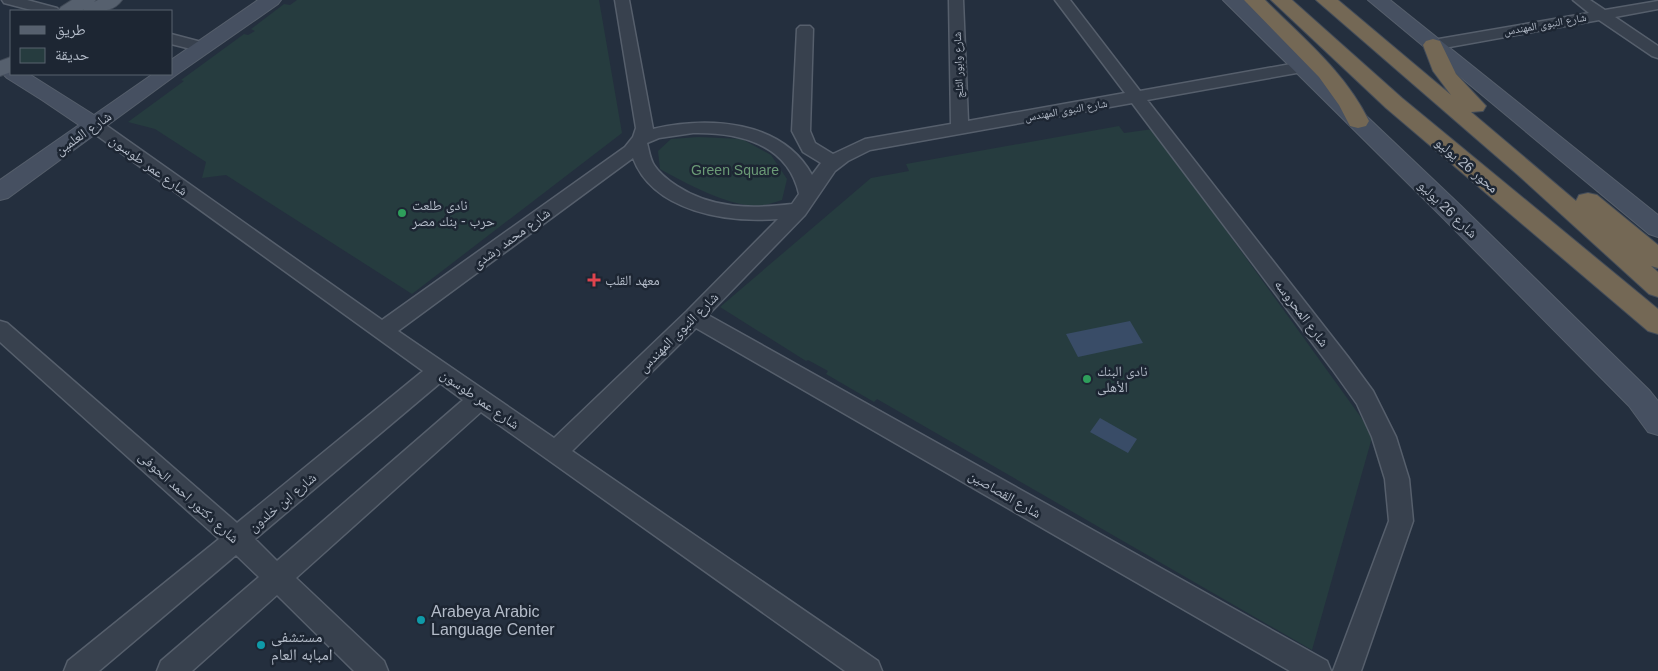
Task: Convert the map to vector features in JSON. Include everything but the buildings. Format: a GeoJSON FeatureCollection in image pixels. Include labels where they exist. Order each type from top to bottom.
{"type":"FeatureCollection","features":[{"type":"Feature","properties":{"kind":"highway"},"geometry":{"type":"LineString","coordinates":[[1254,0],[1335,82],[1349,102],[1358,121]]}},
{"type":"Feature","properties":{"kind":"highway","name":"محور 26 يوليو"},"geometry":{"type":"LineString","coordinates":[[1281,0],[1394,103],[1658,324]]}},
{"type":"Feature","properties":{"kind":"highway"},"geometry":{"type":"LineString","coordinates":[[1326,0],[1511,157],[1658,287]]}},
{"type":"Feature","properties":{"kind":"highway"},"geometry":{"type":"LineString","coordinates":[[1433,45],[1438,63],[1469,100],[1658,259]]}},
{"type":"Feature","properties":{"kind":"highway"},"geometry":{"type":"LineString","coordinates":[[1626,296],[1658,339]]}},
{"type":"Feature","properties":{"kind":"main road"},"geometry":{"type":"LineString","coordinates":[[70,10],[86,0]]}},
{"type":"Feature","properties":{"kind":"main road"},"geometry":{"type":"LineString","coordinates":[[95,10],[112,0]]}},
{"type":"Feature","properties":{"kind":"main road"},"geometry":{"type":"LineString","coordinates":[[172,69],[271,0]]}},
{"type":"Feature","properties":{"kind":"main road","name":"شارع 26 يوليو"},"geometry":{"type":"LineString","coordinates":[[1233,0],[1649,403],[1658,424]]}},
{"type":"Feature","properties":{"kind":"main road"},"geometry":{"type":"LineString","coordinates":[[1378,0],[1658,228]]}},
{"type":"Feature","properties":{"kind":"main road"},"geometry":{"type":"LineString","coordinates":[[6,66],[10,50]]}},
{"type":"Feature","properties":{"kind":"main road"},"geometry":{"type":"LineString","coordinates":[[20,75],[94,125]]}},
{"type":"Feature","properties":{"kind":"main road","name":"شارع العلمين"},"geometry":{"type":"LineString","coordinates":[[0,192],[165,75]]}},
{"type":"Feature","properties":{"kind":"street"},"geometry":{"type":"LineString","coordinates":[[10,0],[48,10]]}},
{"type":"Feature","properties":{"kind":"street"},"geometry":{"type":"LineString","coordinates":[[622,0],[645,128],[640,140],[644,162],[656,180],[676,196],[703,207],[733,214],[766,215],[803,203],[802,173],[787,154],[764,139],[736,130],[706,126],[673,128],[640,140]]}},
{"type":"Feature","properties":{"kind":"street","name":"شارع وابور الثلج"},"geometry":{"type":"LineString","coordinates":[[956,0],[960,129]]}},
{"type":"Feature","properties":{"kind":"street","name":"شارع المحروسه"},"geometry":{"type":"LineString","coordinates":[[1062,0],[1340,363],[1365,398],[1384,437],[1396,479],[1400,521],[1347,671]]}},
{"type":"Feature","properties":{"kind":"street"},"geometry":{"type":"LineString","coordinates":[[1580,0],[1658,53]]}},
{"type":"Feature","properties":{"kind":"street","name":"شارع النبوى المهندس"},"geometry":{"type":"LineString","coordinates":[[1433,45],[1658,5]]}},
{"type":"Feature","properties":{"kind":"street"},"geometry":{"type":"LineString","coordinates":[[805,29],[801,131],[804,143],[815,154],[834,162]]}},
{"type":"Feature","properties":{"kind":"street"},"geometry":{"type":"LineString","coordinates":[[172,39],[203,48]]}},
{"type":"Feature","properties":{"kind":"street","name":"شارع النبوى المهندس"},"geometry":{"type":"LineString","coordinates":[[556,451],[694,317],[803,203],[818,179],[834,162],[866,144],[1138,98],[1302,67]]}},
{"type":"Feature","properties":{"kind":"street","name":"شارع عمر طوسون"},"geometry":{"type":"LineString","coordinates":[[94,125],[382,331],[868,671]]}},
{"type":"Feature","properties":{"kind":"street","name":"شارع محمد رشدى"},"geometry":{"type":"LineString","coordinates":[[382,331],[631,151],[640,140]]}},
{"type":"Feature","properties":{"kind":"street","name":"شارع القصاصين"},"geometry":{"type":"LineString","coordinates":[[694,317],[1317,671]]}},
{"type":"Feature","properties":{"kind":"street","name":"شارع دكتور احمد الحوفى"},"geometry":{"type":"LineString","coordinates":[[0,329],[237,539],[374,671]]}},
{"type":"Feature","properties":{"kind":"street","name":"شارع ابن خلدون"},"geometry":{"type":"LineString","coordinates":[[78,671],[439,371]]}},
{"type":"Feature","properties":{"kind":"street"},"geometry":{"type":"LineString","coordinates":[[171,671],[480,400]]}},
{"type":"Feature","properties":{"kind":"green space","name":"نادى طلعت حرب - بنك مصر"},"geometry":{"type":"Polygon","coordinates":[[[297,0],[599,0],[622,133],[412,294],[226,175],[202,178],[206,162],[155,129],[128,122],[244,34],[248,35],[255,31],[251,29],[284,4],[290,5],[297,0]]]}},
{"type":"Feature","properties":{"kind":"green space","name":"نادى البنك الأهلى"},"geometry":{"type":"Polygon","coordinates":[[[1119,126],[1124,133],[1153,129],[1373,434],[1312,650],[877,399],[874,402],[826,374],[828,371],[808,360],[806,361],[720,307],[871,178],[909,171],[906,164],[1119,126]]]}},
{"type":"Feature","properties":{"kind":"green space","name":"Green Square"},"geometry":{"type":"Polygon","coordinates":[[[698,137],[742,139],[771,155],[787,179],[782,200],[759,206],[735,203],[708,193],[660,169],[658,151],[671,139],[698,137]]]}},
{"type":"Feature","properties":{"kind":"water"},"geometry":{"type":"Polygon","coordinates":[[[1130,321],[1143,343],[1078,357],[1066,334],[1130,321]]]}},
{"type":"Feature","properties":{"kind":"water"},"geometry":{"type":"Polygon","coordinates":[[[1100,418],[1137,439],[1128,453],[1090,432],[1100,418]]]}},
{"type":"Feature","properties":{"kind":"place","name":"نادى طلعت حرب - بنك مصر"},"geometry":{"type":"Point","coordinates":[402,213]}},
{"type":"Feature","properties":{"kind":"place","name":"معهد القلب"},"geometry":{"type":"Point","coordinates":[594,280]}},
{"type":"Feature","properties":{"kind":"place","name":"نادى البنك الأهلى"},"geometry":{"type":"Point","coordinates":[1087,379]}},
{"type":"Feature","properties":{"kind":"place","name":"Arabeya Arabic Language Center"},"geometry":{"type":"Point","coordinates":[421,620]}},
{"type":"Feature","properties":{"kind":"place","name":"مستشفى امبابه العام"},"geometry":{"type":"Point","coordinates":[261,645]}}]}
